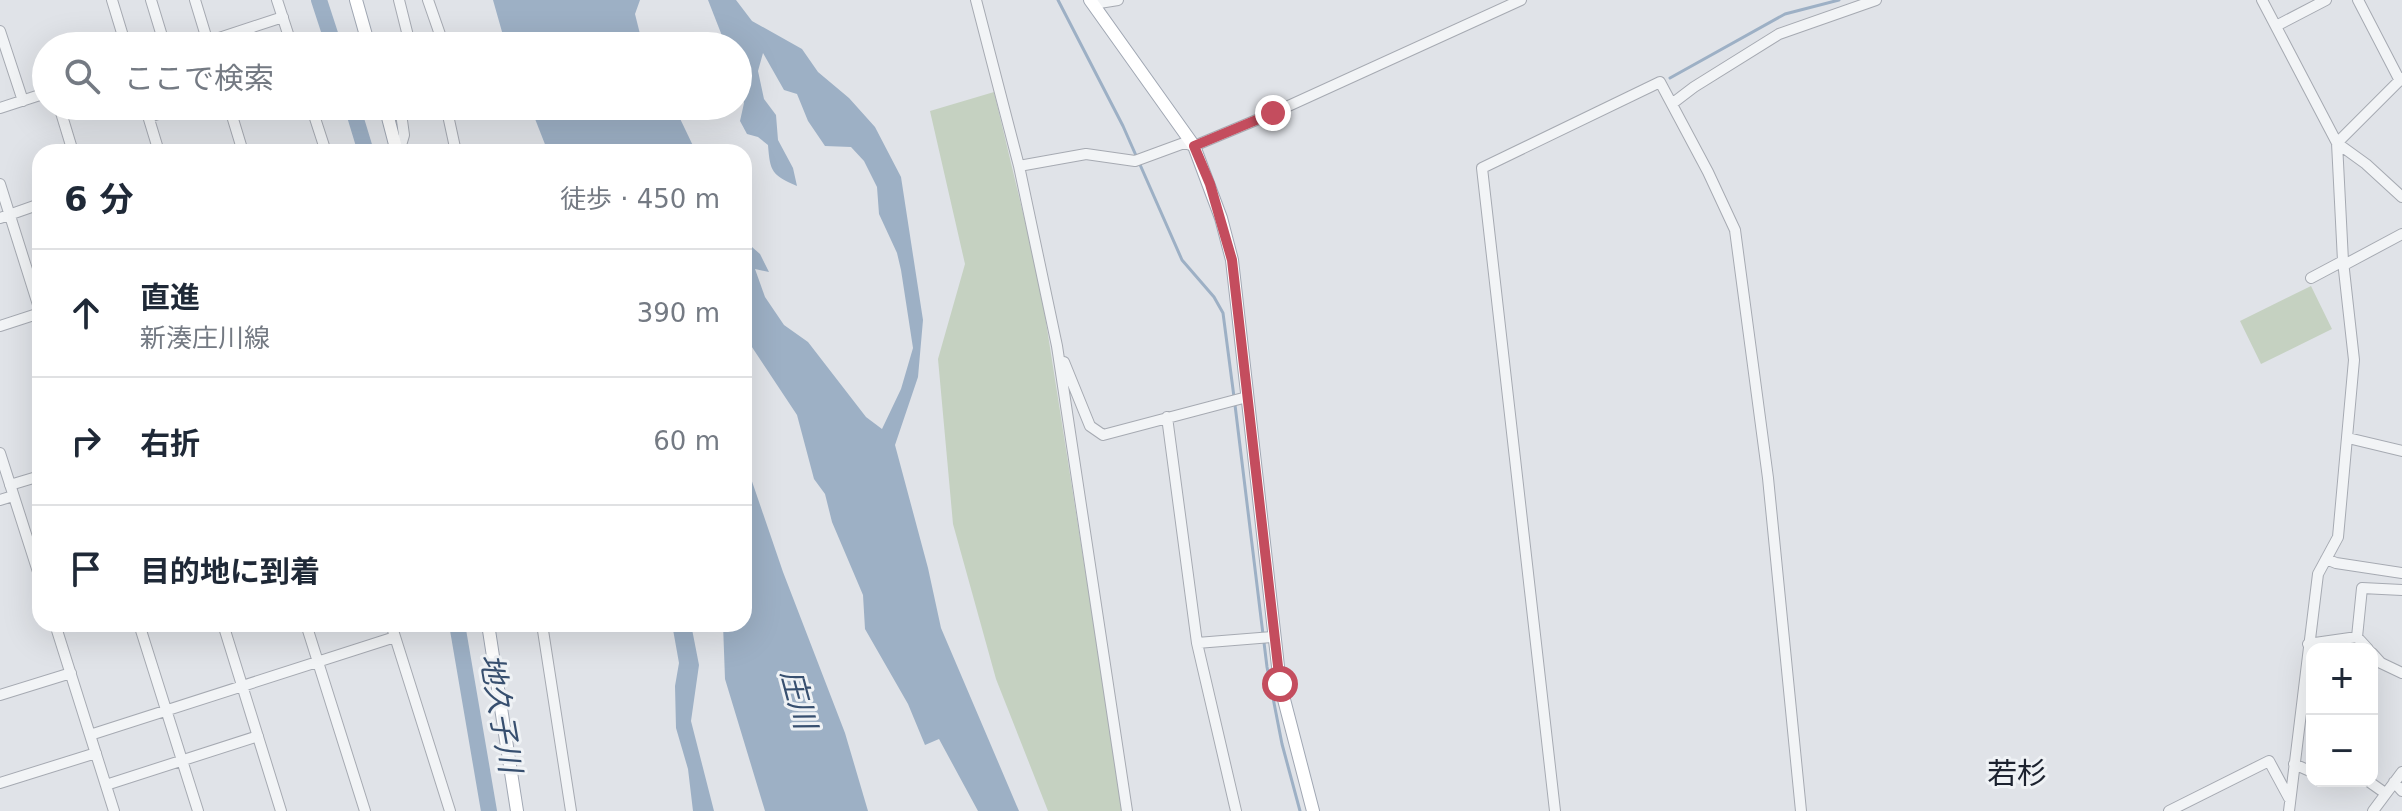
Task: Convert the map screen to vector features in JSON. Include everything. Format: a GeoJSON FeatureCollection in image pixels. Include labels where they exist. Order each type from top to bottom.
{"type":"FeatureCollection","features":[{"type":"Feature","properties":{"kind":"main road"},"geometry":{"type":"LineString","coordinates":[[356,0],[365,32]]}},
{"type":"Feature","properties":{"kind":"main road"},"geometry":{"type":"LineString","coordinates":[[1091,2],[1194,146],[1210,184],[1232,260],[1273,637],[1280,684],[1313,811]]}},
{"type":"Feature","properties":{"kind":"main road"},"geometry":{"type":"LineString","coordinates":[[389,120],[396,144]]}},
{"type":"Feature","properties":{"kind":"main road"},"geometry":{"type":"LineString","coordinates":[[489,632],[517,811]]}},
{"type":"Feature","properties":{"kind":"street"},"geometry":{"type":"LineString","coordinates":[[112,0],[122,32]]}},
{"type":"Feature","properties":{"kind":"street"},"geometry":{"type":"LineString","coordinates":[[151,0],[161,32]]}},
{"type":"Feature","properties":{"kind":"street"},"geometry":{"type":"LineString","coordinates":[[195,0],[204,32]]}},
{"type":"Feature","properties":{"kind":"street"},"geometry":{"type":"LineString","coordinates":[[277,0],[288,32]]}},
{"type":"Feature","properties":{"kind":"street"},"geometry":{"type":"LineString","coordinates":[[399,0],[407,32]]}},
{"type":"Feature","properties":{"kind":"street"},"geometry":{"type":"LineString","coordinates":[[428,0],[439,32]]}},
{"type":"Feature","properties":{"kind":"street"},"geometry":{"type":"LineString","coordinates":[[976,0],[1019,166],[1057,346],[1127,811]]}},
{"type":"Feature","properties":{"kind":"street"},"geometry":{"type":"LineString","coordinates":[[1091,2],[1118,0]]}},
{"type":"Feature","properties":{"kind":"street"},"geometry":{"type":"LineString","coordinates":[[1019,166],[1086,154],[1138,160],[1184,143],[1194,146],[1521,0]]}},
{"type":"Feature","properties":{"kind":"street"},"geometry":{"type":"LineString","coordinates":[[1673,103],[1779,34],[1876,0]]}},
{"type":"Feature","properties":{"kind":"street"},"geometry":{"type":"LineString","coordinates":[[2262,0],[2337,143],[2354,360],[2338,537],[2318,574],[2308,643]]}},
{"type":"Feature","properties":{"kind":"street"},"geometry":{"type":"LineString","coordinates":[[2276,26],[2326,0]]}},
{"type":"Feature","properties":{"kind":"street"},"geometry":{"type":"LineString","coordinates":[[2337,143],[2401,80],[2358,0]]}},
{"type":"Feature","properties":{"kind":"street"},"geometry":{"type":"LineString","coordinates":[[241,32],[283,17]]}},
{"type":"Feature","properties":{"kind":"street"},"geometry":{"type":"LineString","coordinates":[[0,31],[23,101]]}},
{"type":"Feature","properties":{"kind":"street"},"geometry":{"type":"LineString","coordinates":[[1555,811],[1482,168],[1660,82],[1735,230],[1768,478],[1801,811]]}},
{"type":"Feature","properties":{"kind":"street"},"geometry":{"type":"LineString","coordinates":[[0,108],[32,98]]}},
{"type":"Feature","properties":{"kind":"street"},"geometry":{"type":"LineString","coordinates":[[63,120],[71,144]]}},
{"type":"Feature","properties":{"kind":"street"},"geometry":{"type":"LineString","coordinates":[[150,120],[157,144]]}},
{"type":"Feature","properties":{"kind":"street"},"geometry":{"type":"LineString","coordinates":[[233,120],[241,144]]}},
{"type":"Feature","properties":{"kind":"street"},"geometry":{"type":"LineString","coordinates":[[316,120],[323,144]]}},
{"type":"Feature","properties":{"kind":"street"},"geometry":{"type":"LineString","coordinates":[[401,144],[404,135],[402,120]]}},
{"type":"Feature","properties":{"kind":"street"},"geometry":{"type":"LineString","coordinates":[[449,120],[454,144]]}},
{"type":"Feature","properties":{"kind":"street"},"geometry":{"type":"LineString","coordinates":[[2337,143],[2402,197]]}},
{"type":"Feature","properties":{"kind":"street"},"geometry":{"type":"LineString","coordinates":[[0,184],[5,216],[32,290]]}},
{"type":"Feature","properties":{"kind":"street"},"geometry":{"type":"LineString","coordinates":[[5,216],[32,207]]}},
{"type":"Feature","properties":{"kind":"street"},"geometry":{"type":"LineString","coordinates":[[2311,278],[2402,234]]}},
{"type":"Feature","properties":{"kind":"street"},"geometry":{"type":"LineString","coordinates":[[0,326],[32,315]]}},
{"type":"Feature","properties":{"kind":"street"},"geometry":{"type":"LineString","coordinates":[[1057,346],[1090,426],[1103,435],[1247,397]]}},
{"type":"Feature","properties":{"kind":"street"},"geometry":{"type":"LineString","coordinates":[[1167,417],[1197,643],[1236,811]]}},
{"type":"Feature","properties":{"kind":"street"},"geometry":{"type":"LineString","coordinates":[[2348,438],[2402,451]]}},
{"type":"Feature","properties":{"kind":"street"},"geometry":{"type":"LineString","coordinates":[[0,453],[32,553]]}},
{"type":"Feature","properties":{"kind":"street"},"geometry":{"type":"LineString","coordinates":[[0,500],[32,480]]}},
{"type":"Feature","properties":{"kind":"street"},"geometry":{"type":"LineString","coordinates":[[2326,559],[2402,573]]}},
{"type":"Feature","properties":{"kind":"street"},"geometry":{"type":"LineString","coordinates":[[2363,643],[2357,637],[2362,588],[2402,590]]}},
{"type":"Feature","properties":{"kind":"street"},"geometry":{"type":"LineString","coordinates":[[58,632],[114,811]]}},
{"type":"Feature","properties":{"kind":"street"},"geometry":{"type":"LineString","coordinates":[[142,632],[197,809],[183,811]]}},
{"type":"Feature","properties":{"kind":"street"},"geometry":{"type":"LineString","coordinates":[[225,632],[281,811]]}},
{"type":"Feature","properties":{"kind":"street"},"geometry":{"type":"LineString","coordinates":[[309,632],[365,811]]}},
{"type":"Feature","properties":{"kind":"street"},"geometry":{"type":"LineString","coordinates":[[393,632],[450,811]]}},
{"type":"Feature","properties":{"kind":"street"},"geometry":{"type":"LineString","coordinates":[[543,632],[571,811]]}},
{"type":"Feature","properties":{"kind":"street"},"geometry":{"type":"LineString","coordinates":[[90,735],[395,637]]}},
{"type":"Feature","properties":{"kind":"street"},"geometry":{"type":"LineString","coordinates":[[1197,643],[1273,637]]}},
{"type":"Feature","properties":{"kind":"street"},"geometry":{"type":"LineString","coordinates":[[2315,643],[2357,637]]}},
{"type":"Feature","properties":{"kind":"street"},"geometry":{"type":"LineString","coordinates":[[2378,660],[2402,673]]}},
{"type":"Feature","properties":{"kind":"street"},"geometry":{"type":"LineString","coordinates":[[2290,805],[2306,661]]}},
{"type":"Feature","properties":{"kind":"street"},"geometry":{"type":"LineString","coordinates":[[0,695],[71,673]]}},
{"type":"Feature","properties":{"kind":"street"},"geometry":{"type":"LineString","coordinates":[[106,785],[258,736]]}},
{"type":"Feature","properties":{"kind":"street"},"geometry":{"type":"LineString","coordinates":[[0,783],[96,753]]}},
{"type":"Feature","properties":{"kind":"street"},"geometry":{"type":"LineString","coordinates":[[2169,811],[2269,761],[2290,805]]}},
{"type":"Feature","properties":{"kind":"street"},"geometry":{"type":"LineString","coordinates":[[2294,764],[2306,769]]}},
{"type":"Feature","properties":{"kind":"street"},"geometry":{"type":"LineString","coordinates":[[2373,811],[2402,772]]}},
{"type":"Feature","properties":{"kind":"street"},"geometry":{"type":"LineString","coordinates":[[2394,782],[2402,791]]}},
{"type":"Feature","properties":{"kind":"street"},"geometry":{"type":"LineString","coordinates":[[2376,787],[2385,793]]}},
{"type":"Feature","properties":{"kind":"green space"},"geometry":{"type":"Polygon","coordinates":[[[994,92],[1040,284],[1123,811],[1048,811],[996,679],[953,524],[938,359],[965,264],[930,111],[994,92]]]}},
{"type":"Feature","properties":{"kind":"green space"},"geometry":{"type":"Polygon","coordinates":[[[2311,286],[2332,329],[2261,364],[2240,321],[2311,286]]]}},
{"type":"Feature","properties":{"kind":"water"},"geometry":{"type":"Polygon","coordinates":[[[493,0],[640,0],[635,14],[640,32],[502,32],[493,0]]]}},
{"type":"Feature","properties":{"kind":"water"},"geometry":{"type":"Polygon","coordinates":[[[708,0],[736,0],[752,21],[802,49],[818,72],[849,98],[875,127],[901,177],[923,320],[918,377],[895,445],[941,628],[1019,811],[978,811],[939,739],[925,745],[908,704],[865,629],[863,595],[832,522],[825,494],[814,479],[797,415],[752,347],[752,247],[760,254],[769,272],[755,269],[765,297],[784,325],[808,342],[866,417],[882,429],[901,389],[913,348],[901,270],[897,253],[879,214],[877,187],[864,161],[851,147],[825,146],[808,121],[797,94],[784,90],[763,53],[758,71],[764,99],[776,115],[778,140],[793,168],[797,186],[774,172],[768,145],[758,137],[747,134],[740,121],[752,120],[752,32],[721,32],[708,0]]]}},
{"type":"Feature","properties":{"kind":"water"},"geometry":{"type":"Polygon","coordinates":[[[535,120],[681,120],[692,144],[545,144],[535,120]]]}},
{"type":"Feature","properties":{"kind":"water","name":"庄川"},"geometry":{"type":"Polygon","coordinates":[[[752,481],[845,733],[868,811],[765,811],[725,679],[723,632],[752,632],[752,481]]]}},
{"type":"Feature","properties":{"kind":"water"},"geometry":{"type":"Polygon","coordinates":[[[673,632],[693,632],[699,665],[691,721],[714,811],[693,811],[688,769],[676,728],[675,686],[679,663],[673,632]]]}},
{"type":"Feature","properties":{"kind":"waterway","name":"地久子川"},"geometry":{"type":"LineString","coordinates":[[319,0],[329,32]]}},
{"type":"Feature","properties":{"kind":"waterway"},"geometry":{"type":"LineString","coordinates":[[1058,0],[1123,126],[1182,260],[1214,297],[1223,313],[1234,397]]}},
{"type":"Feature","properties":{"kind":"waterway"},"geometry":{"type":"LineString","coordinates":[[1670,78],[1785,14],[1839,0]]}},
{"type":"Feature","properties":{"kind":"waterway","name":"地久子川"},"geometry":{"type":"LineString","coordinates":[[356,120],[364,144]]}},
{"type":"Feature","properties":{"kind":"waterway"},"geometry":{"type":"LineString","coordinates":[[1235,405],[1267,667],[1282,744],[1300,811]]}},
{"type":"Feature","properties":{"kind":"waterway","name":"地久子川"},"geometry":{"type":"LineString","coordinates":[[458,632],[489,811]]}},
{"type":"Feature","properties":{"kind":"district","name":"若杉"},"geometry":{"type":"Point","coordinates":[2017,773]}},
{"type":"Feature","properties":{"kind":"route"},"geometry":{"type":"LineString","coordinates":[[1273,113],[1194,146],[1210,184],[1232,260],[1280,684]]}}]}
